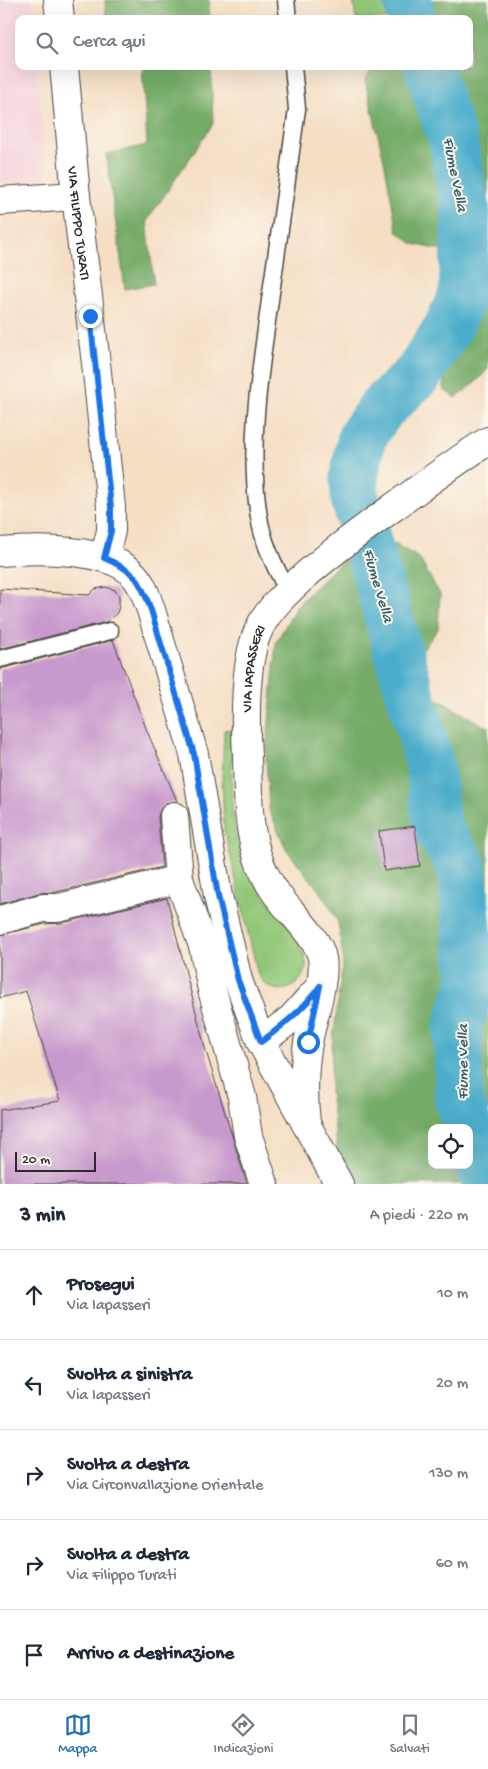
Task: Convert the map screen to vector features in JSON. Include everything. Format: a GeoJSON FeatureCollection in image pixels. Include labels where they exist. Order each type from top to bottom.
{"type":"FeatureCollection","features":[{"type":"Feature","properties":{"kind":"street"},"geometry":{"type":"LineString","coordinates":[[58,0],[60,15]]}},
{"type":"Feature","properties":{"kind":"street","name":"VIA FILIPPO TURATI"},"geometry":{"type":"LineString","coordinates":[[64,70],[76,196],[111,507],[111,531],[104,558]]}},
{"type":"Feature","properties":{"kind":"street"},"geometry":{"type":"LineString","coordinates":[[0,201],[76,196]]}},
{"type":"Feature","properties":{"kind":"street","name":"VIA IAPASSERI"},"geometry":{"type":"LineString","coordinates":[[306,1124],[303,1096],[304,1071],[323,972],[322,956],[314,941],[280,899],[262,866],[252,832],[248,800],[246,735],[251,653],[260,627],[272,608],[288,591],[341,545],[460,458],[488,441]]}},
{"type":"Feature","properties":{"kind":"street"},"geometry":{"type":"LineString","coordinates":[[0,552],[54,550],[104,558],[122,566],[134,575],[144,591],[194,754],[218,896],[238,980],[261,1042],[339,1184]]}},
{"type":"Feature","properties":{"kind":"street"},"geometry":{"type":"LineString","coordinates":[[174,816],[180,879],[204,946],[212,990],[232,1055],[242,1097],[248,1136],[264,1184]]}},
{"type":"Feature","properties":{"kind":"street"},"geometry":{"type":"LineString","coordinates":[[0,920],[42,908],[58,908],[180,879]]}},
{"type":"Feature","properties":{"kind":"street"},"geometry":{"type":"LineString","coordinates":[[232,1055],[261,1042],[297,1014],[320,986]]}},
{"type":"Feature","properties":{"kind":"lane"},"geometry":{"type":"LineString","coordinates":[[286,0],[288,15]]}},
{"type":"Feature","properties":{"kind":"lane"},"geometry":{"type":"LineString","coordinates":[[288,591],[268,547],[259,518],[255,476],[255,431],[260,369],[297,109],[292,70]]}},
{"type":"Feature","properties":{"kind":"lane"},"geometry":{"type":"LineString","coordinates":[[0,659],[110,631]]}},
{"type":"Feature","properties":{"kind":"shaded area"},"geometry":{"type":"Polygon","coordinates":[[[0,0],[32,0],[33,15],[15,15],[15,70],[37,70],[46,181],[0,183],[0,0]]]}},
{"type":"Feature","properties":{"kind":"green space"},"geometry":{"type":"Polygon","coordinates":[[[105,0],[209,0],[210,15],[106,15],[105,0]]]}},
{"type":"Feature","properties":{"kind":"green space"},"geometry":{"type":"Polygon","coordinates":[[[353,0],[422,0],[411,15],[355,15],[353,0]]]}},
{"type":"Feature","properties":{"kind":"green space"},"geometry":{"type":"Polygon","coordinates":[[[422,0],[488,0],[488,369],[474,384],[456,398],[444,390],[444,374],[466,325],[440,250],[413,244],[397,231],[385,165],[365,80],[371,70],[473,70],[473,15],[411,15],[422,0]]]}},
{"type":"Feature","properties":{"kind":"green space"},"geometry":{"type":"Polygon","coordinates":[[[142,70],[211,70],[213,124],[147,221],[154,284],[125,289],[106,154],[147,145],[142,70]]]}},
{"type":"Feature","properties":{"kind":"green space"},"geometry":{"type":"Polygon","coordinates":[[[394,543],[419,558],[440,594],[438,629],[416,658],[431,695],[486,727],[488,725],[488,1184],[348,1184],[340,1169],[330,1092],[332,1046],[343,961],[338,922],[323,895],[286,849],[269,810],[266,758],[276,642],[298,604],[341,562],[394,543]]]}},
{"type":"Feature","properties":{"kind":"green space"},"geometry":{"type":"Polygon","coordinates":[[[233,729],[232,803],[237,840],[242,858],[256,884],[299,943],[306,964],[300,980],[292,987],[281,990],[270,987],[258,975],[224,829],[222,778],[224,730],[233,729]]]}},
{"type":"Feature","properties":{"kind":"building"},"geometry":{"type":"Polygon","coordinates":[[[106,587],[115,590],[119,596],[119,606],[117,613],[106,622],[0,649],[0,589],[89,595],[95,589],[106,587]]]}},
{"type":"Feature","properties":{"kind":"building"},"geometry":{"type":"Polygon","coordinates":[[[113,640],[147,731],[177,801],[166,803],[160,810],[158,817],[162,867],[56,892],[39,893],[0,904],[0,669],[113,640]]]}},
{"type":"Feature","properties":{"kind":"building"},"geometry":{"type":"Polygon","coordinates":[[[415,826],[420,866],[384,871],[379,831],[415,826]]]}},
{"type":"Feature","properties":{"kind":"building"},"geometry":{"type":"Polygon","coordinates":[[[167,898],[205,1048],[247,1184],[0,1184],[0,1110],[60,1101],[26,991],[0,998],[0,935],[45,924],[62,923],[167,898]]]}},
{"type":"Feature","properties":{"kind":"waterway","name":"Fiume Vella"},"geometry":{"type":"LineString","coordinates":[[407,0],[411,15]]}},
{"type":"Feature","properties":{"kind":"waterway","name":"Fiume Vella"},"geometry":{"type":"LineString","coordinates":[[429,70],[453,141],[466,213],[463,295],[447,329],[418,374],[381,409],[362,437],[354,477],[355,499],[430,764],[436,826],[461,863],[472,984],[458,1025],[459,1101],[467,1124]]}},
{"type":"Feature","properties":{"kind":"waterway","name":"Fiume Vella"},"geometry":{"type":"LineString","coordinates":[[473,1144],[487,1184]]}},
{"type":"Feature","properties":{"kind":"route"},"geometry":{"type":"LineString","coordinates":[[90,316],[112,519],[109,543],[104,558],[122,566],[134,575],[144,591],[151,610],[194,754],[218,896],[238,980],[261,1042],[302,1009],[320,986],[308,1042]]}}]}
